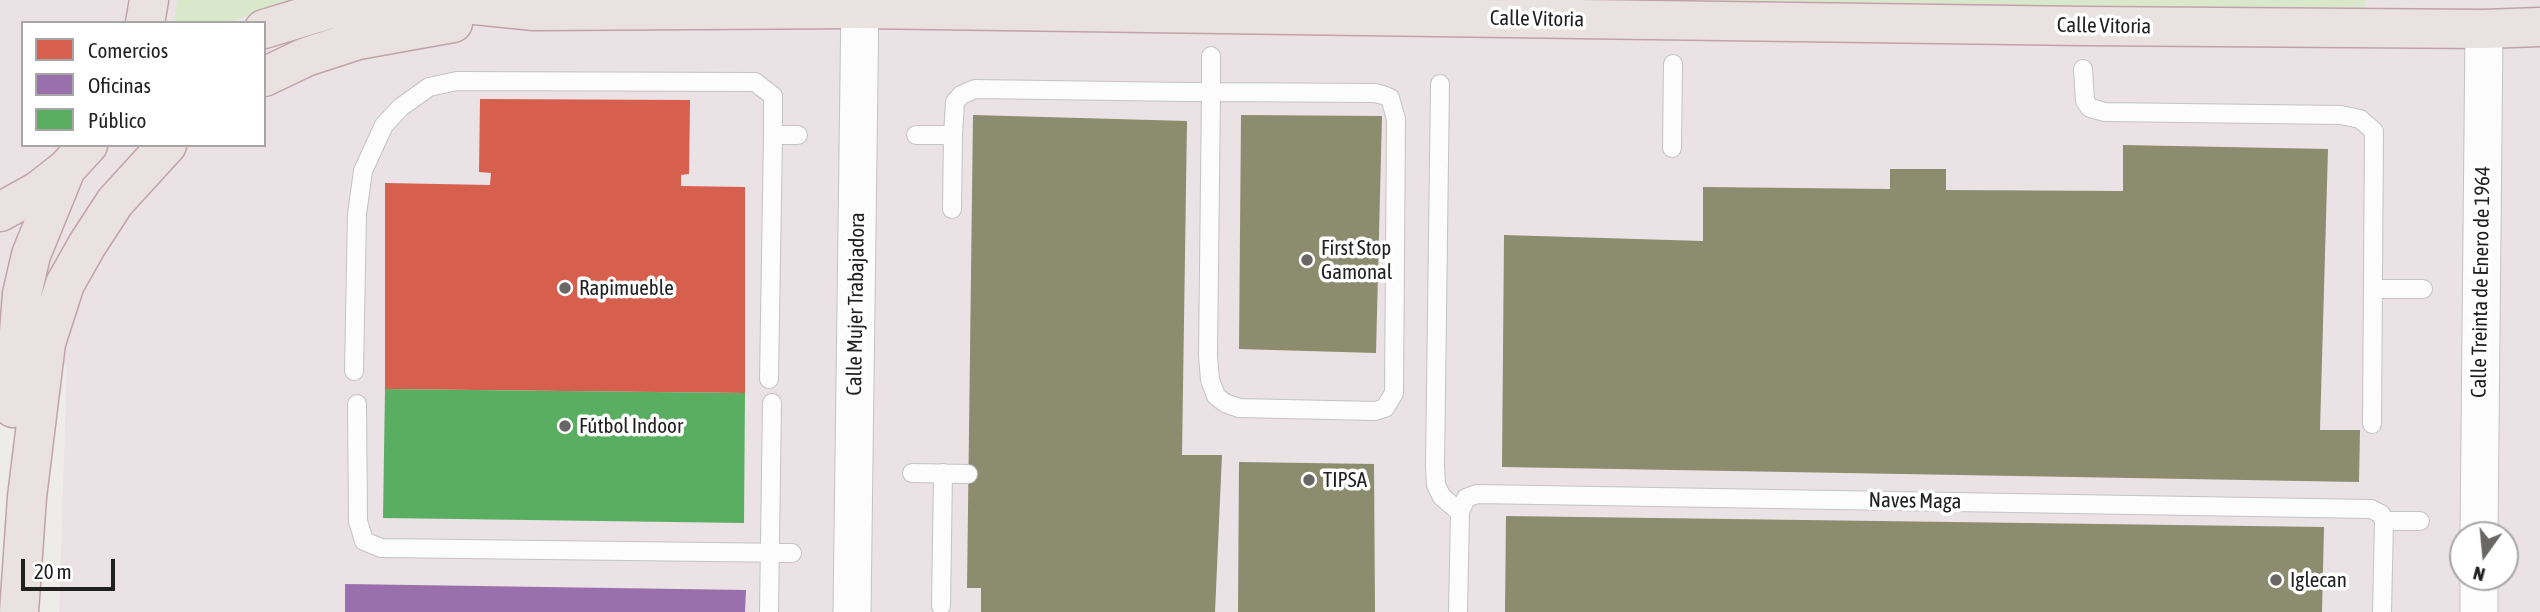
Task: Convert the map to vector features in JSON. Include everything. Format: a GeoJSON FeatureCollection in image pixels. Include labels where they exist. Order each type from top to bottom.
{"type":"FeatureCollection","features":[{"type":"Feature","properties":{"kind":"highway"},"geometry":{"type":"LineString","coordinates":[[145,21],[149,0]]}},
{"type":"Feature","properties":{"kind":"highway"},"geometry":{"type":"LineString","coordinates":[[2458,0],[2484,29],[2496,9],[2514,0]]}},
{"type":"Feature","properties":{"kind":"highway","name":"Calle Vitoria"},"geometry":{"type":"LineString","coordinates":[[266,28],[330,9],[455,3],[863,3],[1314,17],[2484,29],[2540,27]]}},
{"type":"Feature","properties":{"kind":"highway"},"geometry":{"type":"LineString","coordinates":[[266,76],[306,57],[358,40],[542,5]]}},
{"type":"Feature","properties":{"kind":"highway"},"geometry":{"type":"LineString","coordinates":[[19,612],[27,497],[46,343],[65,284],[87,245],[115,201],[165,147]]}},
{"type":"Feature","properties":{"kind":"highway"},"geometry":{"type":"LineString","coordinates":[[0,212],[38,191],[77,157]]}},
{"type":"Feature","properties":{"kind":"highway"},"geometry":{"type":"LineString","coordinates":[[11,612],[8,506],[23,294],[31,255],[77,157]]}},
{"type":"Feature","properties":{"kind":"street","name":"Calle Mujer Trabajadora"},"geometry":{"type":"LineString","coordinates":[[852,612],[863,3]]}},
{"type":"Feature","properties":{"kind":"street","name":"Calle Treinta de Enero de 1964"},"geometry":{"type":"LineString","coordinates":[[2479,521],[2484,29]]}},
{"type":"Feature","properties":{"kind":"street"},"geometry":{"type":"LineString","coordinates":[[2479,591],[2479,612]]}},
{"type":"Feature","properties":{"kind":"lane"},"geometry":{"type":"LineString","coordinates":[[952,209],[955,102],[961,95],[975,89],[1211,92],[1375,93],[1390,99],[1396,119],[1394,393],[1385,408],[1375,411],[1239,408],[1216,396],[1210,380],[1208,356],[1211,92],[1211,56]]}},
{"type":"Feature","properties":{"kind":"lane"},"geometry":{"type":"LineString","coordinates":[[1672,64],[1672,148]]}},
{"type":"Feature","properties":{"kind":"lane"},"geometry":{"type":"LineString","coordinates":[[2083,69],[2085,101],[2090,108],[2105,112],[2341,115],[2360,119],[2374,131],[2372,424]]}},
{"type":"Feature","properties":{"kind":"lane"},"geometry":{"type":"LineString","coordinates":[[354,371],[357,214],[363,171],[384,125],[401,107],[429,87],[457,81],[755,82],[772,96],[769,379]]}},
{"type":"Feature","properties":{"kind":"lane"},"geometry":{"type":"LineString","coordinates":[[1440,85],[1435,466],[1436,485],[1442,497],[1460,512],[1458,612]]}},
{"type":"Feature","properties":{"kind":"lane"},"geometry":{"type":"LineString","coordinates":[[773,135],[798,135]]}},
{"type":"Feature","properties":{"kind":"lane"},"geometry":{"type":"LineString","coordinates":[[916,135],[953,135]]}},
{"type":"Feature","properties":{"kind":"lane"},"geometry":{"type":"LineString","coordinates":[[2373,289],[2423,289]]}},
{"type":"Feature","properties":{"kind":"lane"},"geometry":{"type":"LineString","coordinates":[[769,612],[772,403]]}},
{"type":"Feature","properties":{"kind":"lane"},"geometry":{"type":"LineString","coordinates":[[357,404],[358,521],[364,541],[381,548],[792,553]]}},
{"type":"Feature","properties":{"kind":"lane"},"geometry":{"type":"LineString","coordinates":[[912,473],[968,474]]}},
{"type":"Feature","properties":{"kind":"lane"},"geometry":{"type":"LineString","coordinates":[[941,606],[943,473]]}},
{"type":"Feature","properties":{"kind":"lane","name":"Naves Maga"},"geometry":{"type":"LineString","coordinates":[[1460,512],[1466,498],[1477,494],[2371,509],[2381,513],[2384,521]]}},
{"type":"Feature","properties":{"kind":"lane"},"geometry":{"type":"LineString","coordinates":[[2382,612],[2384,521],[2420,521]]}},
{"type":"Feature","properties":{"kind":"shaded area"},"geometry":{"type":"Polygon","coordinates":[[[0,0],[2540,0],[2540,612],[59,612],[67,365],[0,365],[0,0]]]}},
{"type":"Feature","properties":{"kind":"green space"},"geometry":{"type":"Polygon","coordinates":[[[177,0],[307,0],[273,6],[232,21],[174,21],[177,0]]]}},
{"type":"Feature","properties":{"kind":"green space"},"geometry":{"type":"Polygon","coordinates":[[[1691,0],[2365,0],[2365,10],[1691,0]]]}},
{"type":"Feature","properties":{"kind":"building: Comercios","name":"Rapimueble"},"geometry":{"type":"Polygon","coordinates":[[[480,99],[690,100],[689,174],[681,175],[681,186],[745,187],[745,393],[385,389],[385,183],[490,185],[491,173],[479,172],[480,99]]]}},
{"type":"Feature","properties":{"kind":"building: Oficinas"},"geometry":{"type":"Polygon","coordinates":[[[345,584],[746,590],[745,612],[345,612],[345,584]]]}},
{"type":"Feature","properties":{"kind":"building: Público","name":"Fútbol Indoor"},"geometry":{"type":"Polygon","coordinates":[[[385,389],[745,393],[744,523],[383,518],[385,389]]]}},
{"type":"Feature","properties":{"kind":"building: Industria"},"geometry":{"type":"Polygon","coordinates":[[[973,115],[1187,121],[1182,455],[1222,455],[1215,612],[981,612],[981,588],[967,588],[973,115]]]}},
{"type":"Feature","properties":{"kind":"building: Industria"},"geometry":{"type":"Polygon","coordinates":[[[1241,115],[1382,116],[1376,353],[1239,349],[1241,115]]]}},
{"type":"Feature","properties":{"kind":"building: Industria"},"geometry":{"type":"Polygon","coordinates":[[[2123,145],[2328,149],[2320,430],[2360,430],[2359,482],[1502,467],[1504,235],[1703,241],[1703,187],[1890,189],[1890,169],[1946,169],[1946,190],[2123,191],[2123,145]]]}},
{"type":"Feature","properties":{"kind":"building: Industria"},"geometry":{"type":"Polygon","coordinates":[[[1239,462],[1374,464],[1375,612],[1238,612],[1239,462]]]}},
{"type":"Feature","properties":{"kind":"building: Industria"},"geometry":{"type":"Polygon","coordinates":[[[1506,516],[2324,527],[2322,612],[1505,612],[1506,516]]]}},
{"type":"Feature","properties":{"kind":"place","name":"First Stop Gamonal"},"geometry":{"type":"Point","coordinates":[1307,260]}},
{"type":"Feature","properties":{"kind":"place","name":"Rapimueble"},"geometry":{"type":"Point","coordinates":[565,288]}},
{"type":"Feature","properties":{"kind":"place","name":"Fútbol Indoor"},"geometry":{"type":"Point","coordinates":[565,426]}},
{"type":"Feature","properties":{"kind":"place","name":"TIPSA"},"geometry":{"type":"Point","coordinates":[1309,480]}},
{"type":"Feature","properties":{"kind":"place","name":"Iglecan"},"geometry":{"type":"Point","coordinates":[2276,580]}}]}
